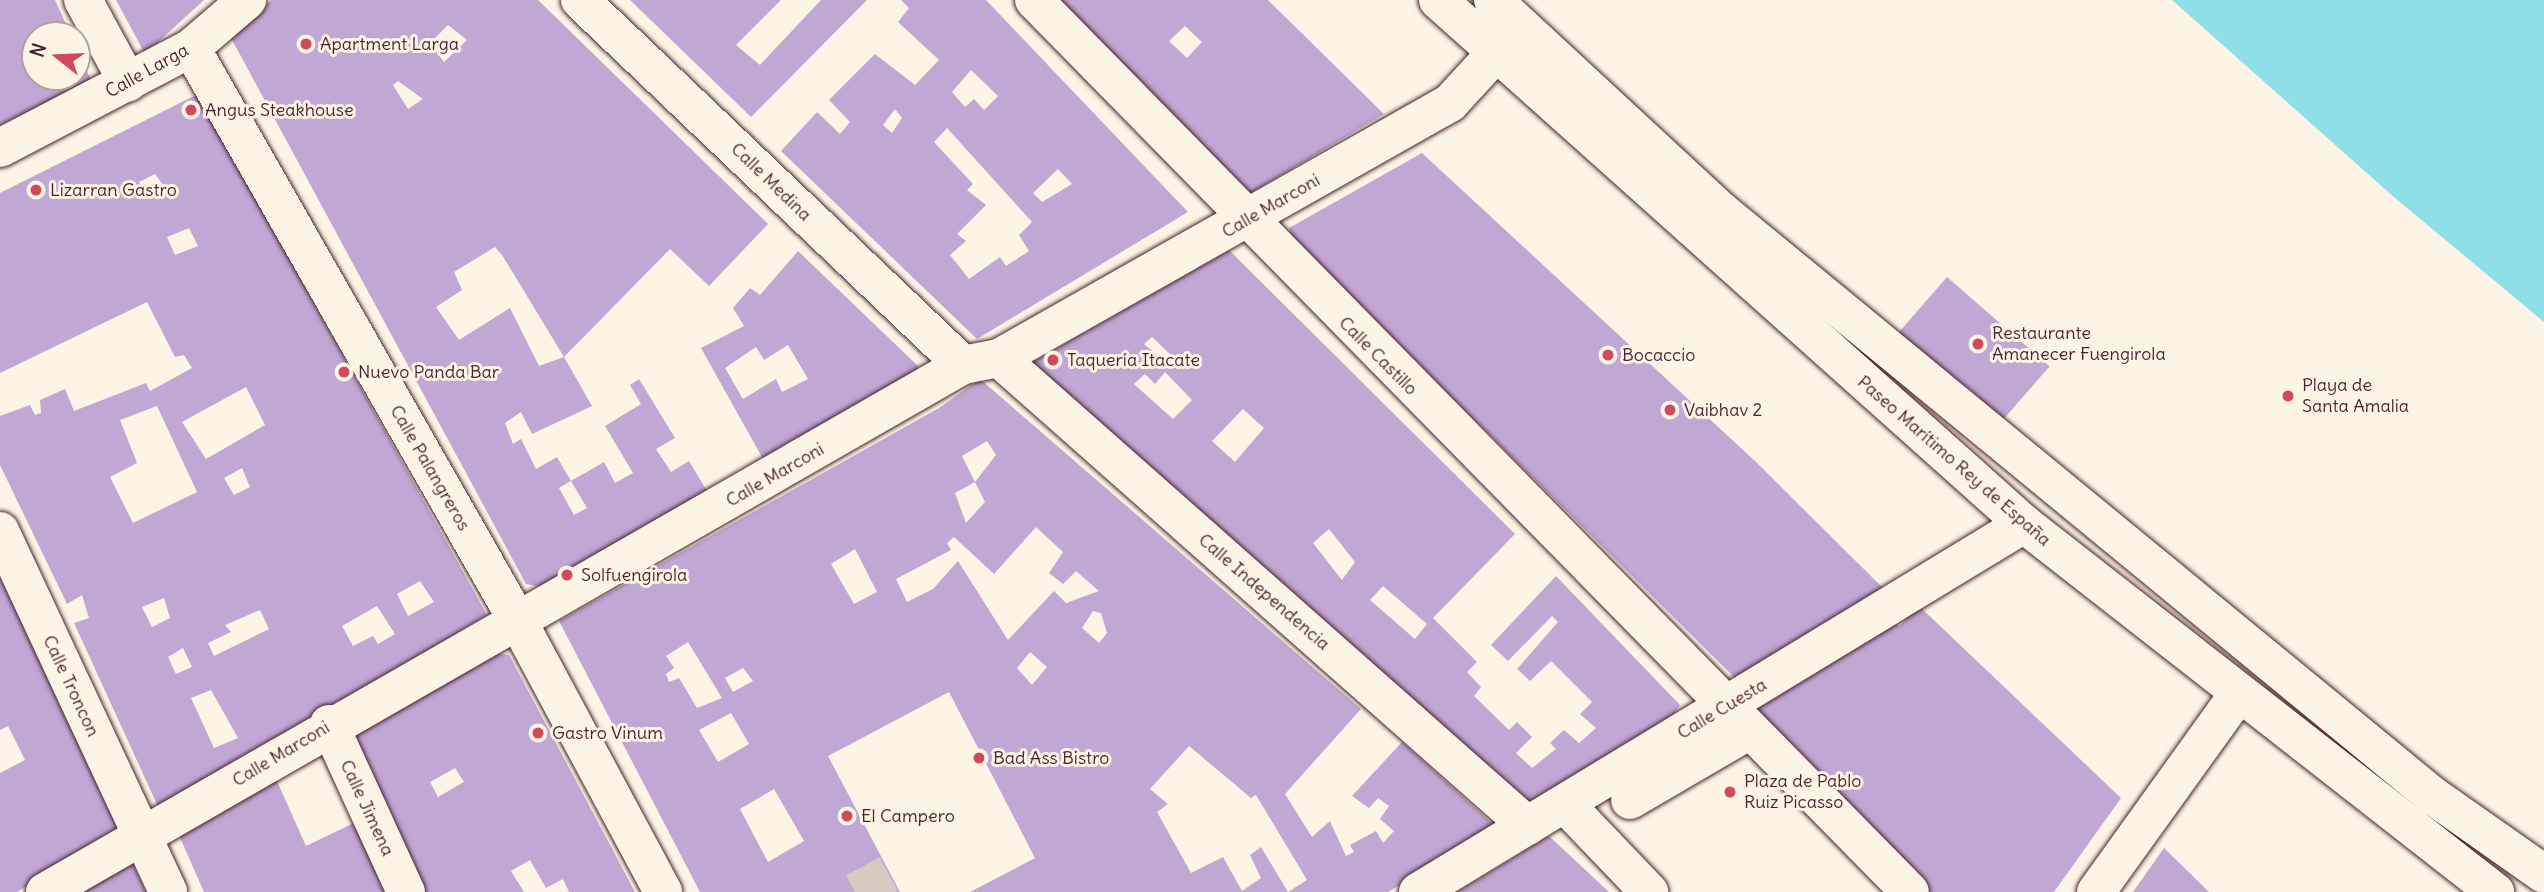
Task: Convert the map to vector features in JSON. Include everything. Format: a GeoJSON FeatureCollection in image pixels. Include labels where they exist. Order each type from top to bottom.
{"type":"FeatureCollection","features":[{"type":"Feature","properties":{"kind":"street"},"geometry":{"type":"LineString","coordinates":[[83,0],[128,83]]}},
{"type":"Feature","properties":{"kind":"street","name":"Calle Larga"},"geometry":{"type":"LineString","coordinates":[[0,148],[191,48],[247,0]]}},
{"type":"Feature","properties":{"kind":"street","name":"Calle Medina"},"geometry":{"type":"LineString","coordinates":[[580,0],[981,362]]}},
{"type":"Feature","properties":{"kind":"street","name":"Calle Castillo"},"geometry":{"type":"LineString","coordinates":[[1034,0],[1245,222],[1910,892]]}},
{"type":"Feature","properties":{"kind":"street","name":"Paseo Marítimo Rey de España"},"geometry":{"type":"LineString","coordinates":[[1438,0],[1495,54],[2024,524],[2237,696],[2495,892]]}},
{"type":"Feature","properties":{"kind":"street"},"geometry":{"type":"LineString","coordinates":[[1493,0],[1721,211],[2433,796],[2544,874]]}},
{"type":"Feature","properties":{"kind":"street","name":"Calle Palangreros"},"geometry":{"type":"LineString","coordinates":[[191,48],[520,625],[663,892]]}},
{"type":"Feature","properties":{"kind":"street","name":"Calle Marconi"},"geometry":{"type":"LineString","coordinates":[[45,892],[142,840],[329,724],[520,625],[981,362],[1245,222],[1450,103],[1495,54]]}},
{"type":"Feature","properties":{"kind":"street","name":"Calle Independencia"},"geometry":{"type":"LineString","coordinates":[[981,362],[1528,826]]}},
{"type":"Feature","properties":{"kind":"street","name":"Calle Cuesta"},"geometry":{"type":"LineString","coordinates":[[1418,892],[1565,804],[1737,720],[2024,524]]}},
{"type":"Feature","properties":{"kind":"street","name":"Calle Troncon"},"geometry":{"type":"LineString","coordinates":[[0,531],[168,892]]}},
{"type":"Feature","properties":{"kind":"street"},"geometry":{"type":"LineString","coordinates":[[2096,892],[2237,696]]}},
{"type":"Feature","properties":{"kind":"street"},"geometry":{"type":"LineString","coordinates":[[1630,800],[1737,720]]}},
{"type":"Feature","properties":{"kind":"street","name":"Calle Jimena"},"geometry":{"type":"LineString","coordinates":[[329,724],[406,892]]}},
{"type":"Feature","properties":{"kind":"street"},"geometry":{"type":"LineString","coordinates":[[1565,804],[1649,892]]}},
{"type":"Feature","properties":{"kind":"water"},"geometry":{"type":"Polygon","coordinates":[[[2172,0],[2544,0],[2544,322],[2395,198],[2172,0]]]}},
{"type":"Feature","properties":{"kind":"building"},"geometry":{"type":"Polygon","coordinates":[[[0,0],[55,0],[65,21],[21,21],[21,91],[73,91],[0,125],[0,0]]]}},
{"type":"Feature","properties":{"kind":"building"},"geometry":{"type":"Polygon","coordinates":[[[116,0],[204,0],[145,54],[116,0]]]}},
{"type":"Feature","properties":{"kind":"building"},"geometry":{"type":"Polygon","coordinates":[[[271,0],[538,0],[768,224],[709,286],[670,249],[564,357],[592,406],[532,434],[521,412],[505,423],[513,444],[521,439],[536,469],[557,457],[571,481],[604,462],[615,483],[633,473],[605,426],[641,404],[630,385],[639,379],[675,438],[656,449],[671,472],[689,461],[712,499],[550,589],[526,584],[230,36],[271,0]],[[448,25],[430,43],[444,62],[467,40],[448,25]],[[398,81],[393,85],[408,109],[423,99],[398,81]],[[495,247],[454,272],[462,290],[436,307],[459,340],[510,308],[539,366],[564,357],[495,247]],[[571,481],[559,488],[574,515],[587,508],[571,481]]]}},
{"type":"Feature","properties":{"kind":"building"},"geometry":{"type":"Polygon","coordinates":[[[630,0],[781,0],[736,45],[760,65],[821,0],[867,0],[751,117],[630,0]]]}},
{"type":"Feature","properties":{"kind":"building"},"geometry":{"type":"Polygon","coordinates":[[[901,0],[986,0],[1188,212],[977,339],[781,151],[817,112],[840,134],[850,122],[829,100],[875,54],[915,85],[939,60],[898,22],[909,8],[901,0]],[[971,70],[952,92],[965,107],[974,99],[984,110],[998,96],[971,70]],[[895,109],[883,125],[892,133],[902,118],[895,109]],[[947,128],[934,142],[973,184],[967,190],[986,205],[957,234],[966,241],[950,255],[969,279],[1000,257],[1006,266],[1029,251],[1019,235],[1032,222],[947,128]],[[1058,169],[1033,193],[1042,202],[1072,184],[1058,169]]]}},
{"type":"Feature","properties":{"kind":"building"},"geometry":{"type":"Polygon","coordinates":[[[1058,0],[1268,0],[1384,114],[1249,194],[1058,0]],[[1185,26],[1169,41],[1187,58],[1202,42],[1185,26]]]}},
{"type":"Feature","properties":{"kind":"building"},"geometry":{"type":"Polygon","coordinates":[[[198,94],[487,615],[160,811],[74,623],[89,618],[82,595],[67,604],[0,465],[0,416],[30,405],[35,415],[41,413],[40,400],[65,389],[74,411],[146,383],[150,391],[192,368],[184,355],[175,357],[147,302],[0,373],[0,193],[198,94]],[[155,174],[139,182],[148,199],[166,189],[155,174]],[[189,228],[167,237],[175,255],[198,246],[189,228]],[[246,387],[182,422],[206,459],[265,425],[246,387]],[[157,406],[120,420],[137,463],[110,477],[133,523],[197,492],[157,406]],[[242,468],[224,478],[234,495],[250,487],[242,468]],[[420,581],[397,594],[408,616],[434,602],[420,581]],[[164,598],[142,607],[152,627],[170,618],[164,598]],[[377,606],[342,626],[353,646],[373,636],[378,644],[395,634],[377,606]],[[260,610],[225,625],[231,632],[208,643],[214,656],[269,629],[260,610]],[[183,648],[168,657],[176,674],[192,667],[183,648]],[[211,690],[191,698],[214,748],[238,738],[211,690]]]}},
{"type":"Feature","properties":{"kind":"building"},"geometry":{"type":"Polygon","coordinates":[[[1422,153],[1755,461],[1887,592],[1740,683],[1292,239],[1289,228],[1422,153]]]}},
{"type":"Feature","properties":{"kind":"building"},"geometry":{"type":"Polygon","coordinates":[[[1229,250],[1515,534],[1433,618],[1477,662],[1467,672],[1481,687],[1474,696],[1509,730],[1517,722],[1532,737],[1516,753],[1532,768],[1556,749],[1550,743],[1564,730],[1579,743],[1596,728],[1580,714],[1592,702],[1551,661],[1530,681],[1517,669],[1558,622],[1552,616],[1508,661],[1491,645],[1556,576],[1680,705],[1665,726],[1533,805],[1108,436],[1033,362],[1229,250]],[[1152,337],[1144,344],[1165,362],[1172,356],[1152,337]],[[1165,372],[1155,384],[1145,374],[1134,384],[1173,419],[1192,400],[1165,372]],[[1243,409],[1212,441],[1235,462],[1264,428],[1243,409]],[[1329,529],[1313,543],[1342,580],[1355,562],[1329,529]],[[1383,586],[1370,600],[1415,639],[1427,624],[1383,586]]]}},
{"type":"Feature","properties":{"kind":"building"},"geometry":{"type":"Polygon","coordinates":[[[798,251],[918,366],[915,386],[767,466],[701,348],[744,326],[733,308],[750,288],[760,295],[798,251]],[[788,345],[764,360],[756,347],[725,368],[743,399],[776,379],[782,392],[808,379],[788,345]]]}},
{"type":"Feature","properties":{"kind":"building"},"geometry":{"type":"Polygon","coordinates":[[[1947,277],[2050,366],[2002,421],[1899,332],[1947,277]]]}},
{"type":"Feature","properties":{"kind":"building"},"geometry":{"type":"Polygon","coordinates":[[[980,379],[1361,709],[1285,794],[1312,837],[1330,821],[1346,856],[1354,852],[1350,845],[1376,831],[1383,843],[1394,831],[1380,819],[1389,806],[1378,798],[1369,808],[1352,796],[1402,742],[1496,827],[1388,892],[1288,892],[970,892],[1035,858],[949,692],[828,756],[900,892],[700,892],[559,621],[939,408],[980,379]],[[987,441],[962,456],[975,482],[996,455],[987,441]],[[975,482],[955,493],[966,523],[985,502],[975,482]],[[1036,527],[994,574],[954,537],[947,543],[951,550],[896,579],[907,602],[933,589],[958,561],[1008,640],[1054,591],[1066,603],[1099,591],[1076,571],[1063,584],[1049,573],[1063,552],[1036,527]],[[855,549],[831,564],[854,604],[877,592],[855,549]],[[1093,611],[1082,628],[1099,643],[1107,633],[1101,613],[1093,611]],[[688,642],[666,656],[674,668],[666,674],[669,682],[679,678],[697,708],[722,698],[688,642]],[[1030,652],[1017,668],[1032,685],[1047,667],[1030,652]],[[743,668],[725,678],[733,692],[753,681],[743,668]],[[731,713],[699,730],[718,762],[749,744],[731,713]],[[1189,746],[1150,789],[1168,804],[1157,812],[1191,873],[1223,857],[1242,891],[1261,878],[1250,855],[1261,847],[1288,892],[1307,880],[1256,795],[1251,798],[1189,746]],[[774,789],[740,809],[768,862],[804,841],[774,789]]]}},
{"type":"Feature","properties":{"kind":"building"},"geometry":{"type":"Polygon","coordinates":[[[0,568],[121,831],[17,892],[0,892],[0,773],[25,760],[8,726],[0,730],[0,568]]]}},
{"type":"Feature","properties":{"kind":"building"},"geometry":{"type":"Polygon","coordinates":[[[1919,606],[2121,798],[2054,892],[1926,892],[1752,705],[1893,622],[1899,626],[1919,606]]]}},
{"type":"Feature","properties":{"kind":"building"},"geometry":{"type":"Polygon","coordinates":[[[491,653],[509,655],[635,892],[569,892],[563,879],[546,888],[530,860],[511,871],[524,892],[425,892],[352,736],[491,653]],[[455,768],[430,782],[438,797],[464,782],[455,768]]]}},
{"type":"Feature","properties":{"kind":"building"},"geometry":{"type":"Polygon","coordinates":[[[276,779],[306,846],[358,821],[391,892],[204,892],[178,833],[276,779]]]}},
{"type":"Feature","properties":{"kind":"building"},"geometry":{"type":"Polygon","coordinates":[[[1549,836],[1609,892],[1457,892],[1474,882],[1549,836]]]}},
{"type":"Feature","properties":{"kind":"building"},"geometry":{"type":"Polygon","coordinates":[[[2164,848],[2209,892],[2133,892],[2164,848]]]}},
{"type":"Feature","properties":{"kind":"building"},"geometry":{"type":"Polygon","coordinates":[[[131,859],[146,892],[73,892],[131,859]]]}},
{"type":"Feature","properties":{"kind":"tunnel"},"geometry":{"type":"LineString","coordinates":[[855,892],[890,873]]}},
{"type":"Feature","properties":{"kind":"place","name":"Apartment Larga"},"geometry":{"type":"Point","coordinates":[306,44]}},
{"type":"Feature","properties":{"kind":"place","name":"Angus Steakhouse"},"geometry":{"type":"Point","coordinates":[191,110]}},
{"type":"Feature","properties":{"kind":"place","name":"Lizarran Gastro"},"geometry":{"type":"Point","coordinates":[36,190]}},
{"type":"Feature","properties":{"kind":"place","name":"Restaurante Amanecer Fuengirola"},"geometry":{"type":"Point","coordinates":[1978,344]}},
{"type":"Feature","properties":{"kind":"place","name":"Bocaccio"},"geometry":{"type":"Point","coordinates":[1608,355]}},
{"type":"Feature","properties":{"kind":"place","name":"Taquería Itacate"},"geometry":{"type":"Point","coordinates":[1053,360]}},
{"type":"Feature","properties":{"kind":"place","name":"Nuevo Panda Bar"},"geometry":{"type":"Point","coordinates":[344,372]}},
{"type":"Feature","properties":{"kind":"place","name":"Playa de Santa Amalia"},"geometry":{"type":"Point","coordinates":[2288,396]}},
{"type":"Feature","properties":{"kind":"place","name":"Vaibhav 2"},"geometry":{"type":"Point","coordinates":[1670,410]}},
{"type":"Feature","properties":{"kind":"place","name":"Solfuengirola"},"geometry":{"type":"Point","coordinates":[567,575]}},
{"type":"Feature","properties":{"kind":"place","name":"Gastro Vinum"},"geometry":{"type":"Point","coordinates":[538,733]}},
{"type":"Feature","properties":{"kind":"place","name":"Bad Ass Bistro"},"geometry":{"type":"Point","coordinates":[979,758]}},
{"type":"Feature","properties":{"kind":"place","name":"Plaza de Pablo Ruiz Picasso"},"geometry":{"type":"Point","coordinates":[1730,792]}},
{"type":"Feature","properties":{"kind":"place","name":"El Campero"},"geometry":{"type":"Point","coordinates":[847,816]}}]}
